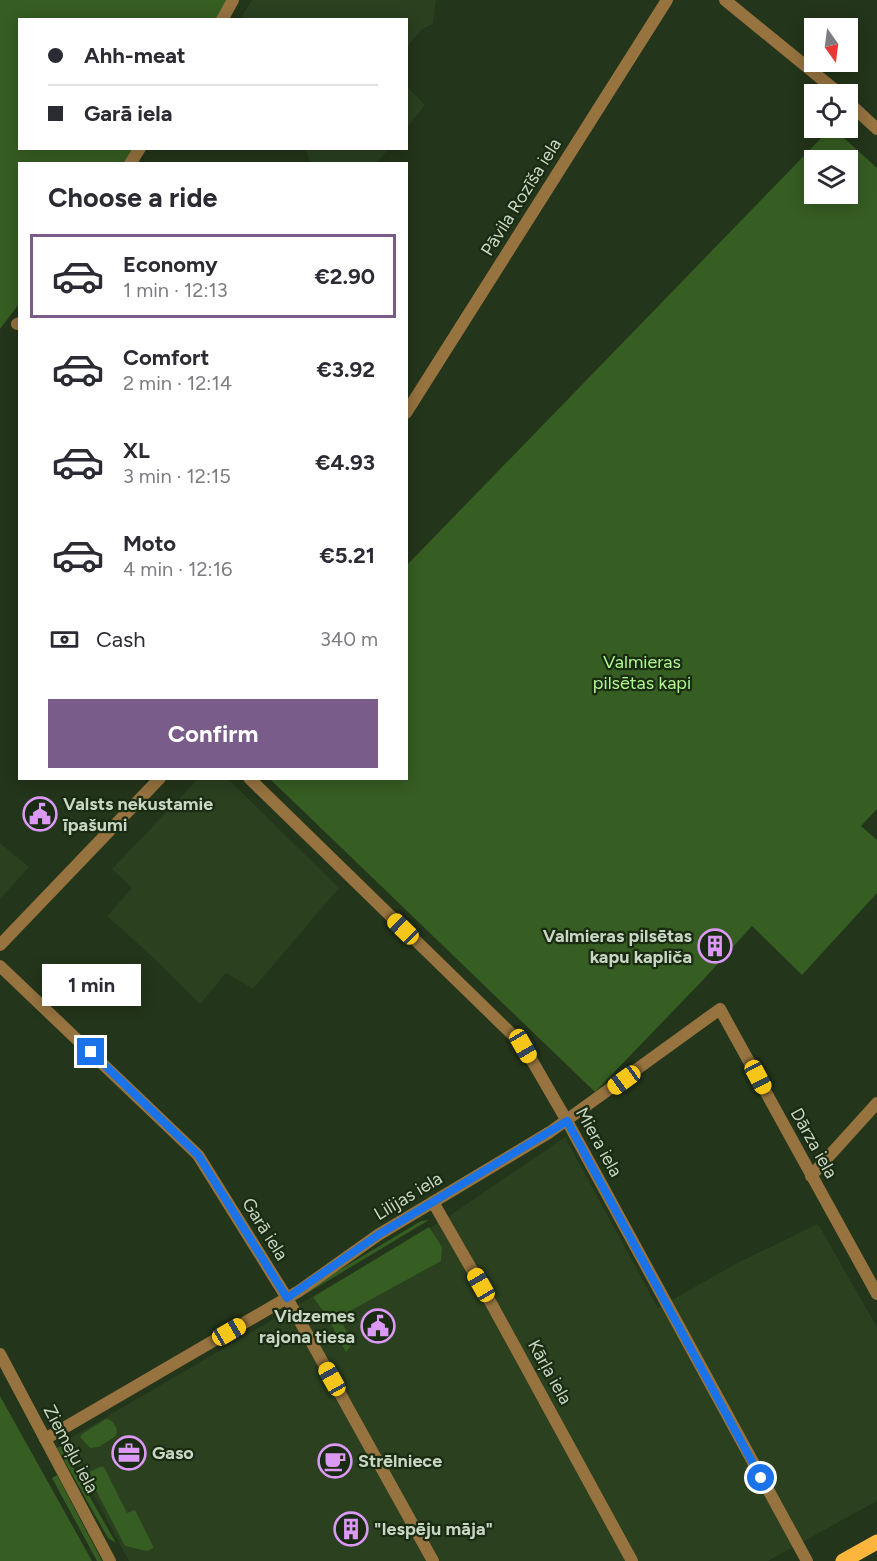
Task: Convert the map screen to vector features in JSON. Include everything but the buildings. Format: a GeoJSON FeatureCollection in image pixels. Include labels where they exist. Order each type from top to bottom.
{"type":"FeatureCollection","features":[{"type":"Feature","properties":{"kind":"main road"},"geometry":{"type":"LineString","coordinates":[[843,1561],[877,1542]]}},
{"type":"Feature","properties":{"kind":"street"},"geometry":{"type":"LineString","coordinates":[[223,18],[233,0]]}},
{"type":"Feature","properties":{"kind":"street","name":"Pāvila Rozīša iela"},"geometry":{"type":"LineString","coordinates":[[408,410],[667,0]]}},
{"type":"Feature","properties":{"kind":"street"},"geometry":{"type":"LineString","coordinates":[[725,0],[828,84]]}},
{"type":"Feature","properties":{"kind":"street"},"geometry":{"type":"LineString","coordinates":[[858,111],[877,129]]}},
{"type":"Feature","properties":{"kind":"street"},"geometry":{"type":"LineString","coordinates":[[0,945],[158,780]]}},
{"type":"Feature","properties":{"kind":"street","name":"Miera iela"},"geometry":{"type":"LineString","coordinates":[[251,780],[523,1046],[567,1121],[807,1561]]}},
{"type":"Feature","properties":{"kind":"street","name":"Garā iela"},"geometry":{"type":"LineString","coordinates":[[0,966],[198,1155],[287,1298],[433,1561]]}},
{"type":"Feature","properties":{"kind":"street","name":"Lilijas iela"},"geometry":{"type":"LineString","coordinates":[[44,1437],[287,1298],[378,1235],[567,1121],[720,1009]]}},
{"type":"Feature","properties":{"kind":"street","name":"Dārza iela"},"geometry":{"type":"LineString","coordinates":[[720,1009],[877,1294]]}},
{"type":"Feature","properties":{"kind":"street"},"geometry":{"type":"LineString","coordinates":[[811,1176],[877,1103]]}},
{"type":"Feature","properties":{"kind":"street","name":"Kārļa iela"},"geometry":{"type":"LineString","coordinates":[[433,1202],[632,1561]]}},
{"type":"Feature","properties":{"kind":"street","name":"Ziemeļu iela"},"geometry":{"type":"LineString","coordinates":[[0,1354],[110,1561]]}},
{"type":"Feature","properties":{"kind":"shaded area"},"geometry":{"type":"Polygon","coordinates":[[[252,0],[436,0],[433,24],[422,29],[408,48],[408,18],[241,18],[252,0]]]}},
{"type":"Feature","properties":{"kind":"shaded area"},"geometry":{"type":"Polygon","coordinates":[[[408,88],[425,105],[408,126],[408,88]]]}},
{"type":"Feature","properties":{"kind":"shaded area"},"geometry":{"type":"Polygon","coordinates":[[[305,150],[387,150],[378,162],[311,162],[305,150]]]}},
{"type":"Feature","properties":{"kind":"shaded area"},"geometry":{"type":"Polygon","coordinates":[[[197,780],[229,780],[339,888],[253,989],[226,973],[200,1004],[107,916],[132,888],[112,869],[197,780]]]}},
{"type":"Feature","properties":{"kind":"shaded area"},"geometry":{"type":"Polygon","coordinates":[[[0,843],[29,867],[0,899],[0,843]]]}},
{"type":"Feature","properties":{"kind":"shaded area"},"geometry":{"type":"Polygon","coordinates":[[[565,1137],[658,1308],[739,1262],[818,1224],[877,1327],[877,1501],[768,1561],[129,1561],[65,1441],[442,1221],[565,1137]]]}},
{"type":"Feature","properties":{"kind":"green space"},"geometry":{"type":"Polygon","coordinates":[[[0,0],[237,0],[227,18],[18,18],[18,150],[139,150],[129,162],[18,162],[18,305],[0,329],[0,0]]]}},
{"type":"Feature","properties":{"kind":"green space","name":"Valmieras pilsētas kapi"},"geometry":{"type":"Polygon","coordinates":[[[821,138],[844,138],[857,150],[810,150],[821,138]]]}},
{"type":"Feature","properties":{"kind":"green space","name":"Valmieras pilsētas kapi"},"geometry":{"type":"Polygon","coordinates":[[[858,151],[877,168],[877,809],[861,826],[877,840],[877,893],[802,975],[752,926],[595,1092],[271,780],[408,780],[408,564],[804,156],[804,204],[858,204],[858,151]]]}},
{"type":"Feature","properties":{"kind":"green space"},"geometry":{"type":"Polygon","coordinates":[[[429,1220],[306,1294],[316,1284],[421,1221],[429,1220]]]}},
{"type":"Feature","properties":{"kind":"green space"},"geometry":{"type":"Polygon","coordinates":[[[429,1227],[442,1247],[441,1261],[339,1317],[353,1343],[346,1352],[326,1315],[313,1297],[429,1227]]]}},
{"type":"Feature","properties":{"kind":"green space"},"geometry":{"type":"Polygon","coordinates":[[[0,1396],[92,1561],[0,1561],[0,1396]]]}},
{"type":"Feature","properties":{"kind":"green space"},"geometry":{"type":"Polygon","coordinates":[[[106,1419],[114,1424],[117,1430],[116,1436],[99,1447],[90,1448],[80,1437],[106,1419]]]}},
{"type":"Feature","properties":{"kind":"green space"},"geometry":{"type":"Polygon","coordinates":[[[61,1446],[116,1543],[108,1538],[57,1448],[61,1446]]]}},
{"type":"Feature","properties":{"kind":"green space"},"geometry":{"type":"Polygon","coordinates":[[[104,1467],[127,1513],[135,1510],[154,1548],[147,1551],[125,1546],[87,1473],[104,1467]]]}},
{"type":"Feature","properties":{"kind":"green space"},"geometry":{"type":"Polygon","coordinates":[[[57,1475],[102,1561],[97,1561],[52,1478],[57,1475]]]}},
{"type":"Feature","properties":{"kind":"place","name":"Valsts nekustamie īpašumi"},"geometry":{"type":"Point","coordinates":[40,814]}},
{"type":"Feature","properties":{"kind":"place","name":"Valmieras pilsētas kapu kapliča"},"geometry":{"type":"Point","coordinates":[715,946]}},
{"type":"Feature","properties":{"kind":"place","name":"Vidzemes rajona tiesa"},"geometry":{"type":"Point","coordinates":[378,1326]}},
{"type":"Feature","properties":{"kind":"place","name":"Gaso"},"geometry":{"type":"Point","coordinates":[129,1453]}},
{"type":"Feature","properties":{"kind":"place","name":"Strēlniece"},"geometry":{"type":"Point","coordinates":[335,1461]}},
{"type":"Feature","properties":{"kind":"place","name":"\"Iespēju māja\""},"geometry":{"type":"Point","coordinates":[351,1529]}},
{"type":"Feature","properties":{"kind":"route"},"geometry":{"type":"LineString","coordinates":[[91,1052],[198,1155],[287,1298],[378,1235],[567,1121],[761,1478]]}}]}
